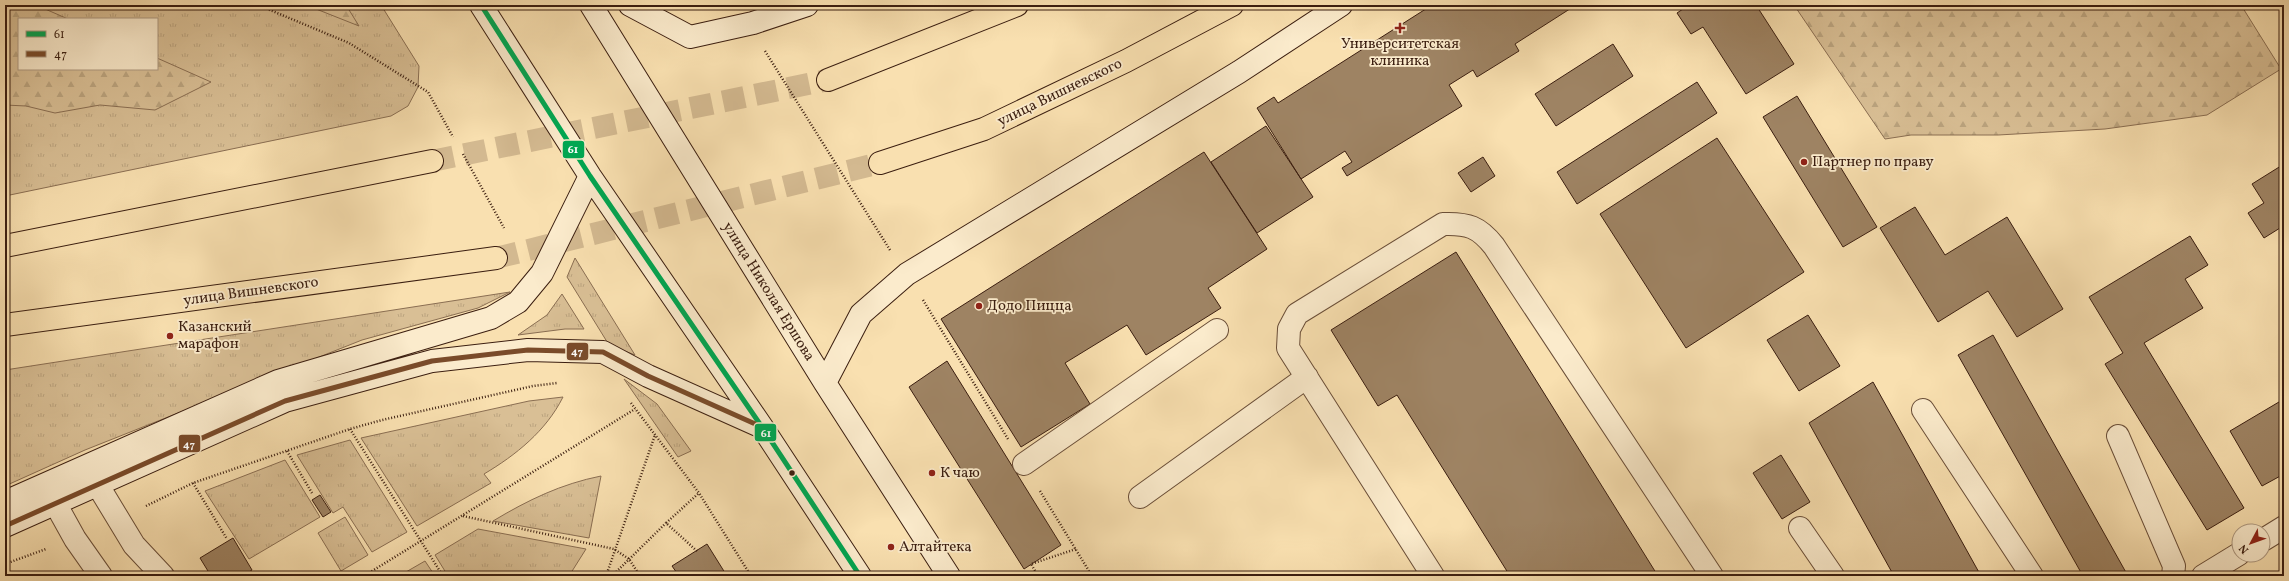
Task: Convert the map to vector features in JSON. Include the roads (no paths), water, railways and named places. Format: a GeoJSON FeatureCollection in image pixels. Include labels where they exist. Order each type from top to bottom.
{"type":"FeatureCollection","features":[{"type":"Feature","properties":{"kind":"main road"},"geometry":{"type":"LineString","coordinates":[[481,5],[590,176],[762,427],[860,576]]}},
{"type":"Feature","properties":{"kind":"main road","name":"улица Николая Ершова"},"geometry":{"type":"LineString","coordinates":[[592,5],[825,383],[949,576]]}},
{"type":"Feature","properties":{"kind":"main road"},"geometry":{"type":"LineString","coordinates":[[630,5],[690,37],[753,23],[807,5]]}},
{"type":"Feature","properties":{"kind":"main road"},"geometry":{"type":"LineString","coordinates":[[828,80],[1016,5]]}},
{"type":"Feature","properties":{"kind":"main road","name":"улица Вишневского"},"geometry":{"type":"LineString","coordinates":[[880,163],[984,129],[1126,61],[1232,5]]}},
{"type":"Feature","properties":{"kind":"main road"},"geometry":{"type":"LineString","coordinates":[[825,383],[861,314],[907,274],[1239,72],[1341,5]]}},
{"type":"Feature","properties":{"kind":"main road"},"geometry":{"type":"LineString","coordinates":[[5,246],[432,161]]}},
{"type":"Feature","properties":{"kind":"main road"},"geometry":{"type":"LineString","coordinates":[[5,502],[278,380],[491,318],[518,302],[542,273],[590,176]]}},
{"type":"Feature","properties":{"kind":"main road"},"geometry":{"type":"LineString","coordinates":[[1433,576],[1288,348],[1289,329],[1297,314],[1443,224],[1457,223],[1472,226],[1484,234],[1494,246],[1712,576]]}},
{"type":"Feature","properties":{"kind":"main road","name":"улица Вишневского"},"geometry":{"type":"LineString","coordinates":[[5,325],[496,258]]}},
{"type":"Feature","properties":{"kind":"main road"},"geometry":{"type":"LineString","coordinates":[[1024,464],[1217,330]]}},
{"type":"Feature","properties":{"kind":"main road"},"geometry":{"type":"LineString","coordinates":[[5,526],[285,401],[432,361],[528,350],[603,352],[648,376],[762,427]]}},
{"type":"Feature","properties":{"kind":"main road"},"geometry":{"type":"LineString","coordinates":[[1140,497],[1306,377]]}},
{"type":"Feature","properties":{"kind":"main road"},"geometry":{"type":"LineString","coordinates":[[1923,410],[2032,576]]}},
{"type":"Feature","properties":{"kind":"main road"},"geometry":{"type":"LineString","coordinates":[[2118,436],[2174,566],[2173,576]]}},
{"type":"Feature","properties":{"kind":"main road"},"geometry":{"type":"LineString","coordinates":[[97,484],[134,545],[163,576]]}},
{"type":"Feature","properties":{"kind":"main road"},"geometry":{"type":"LineString","coordinates":[[55,503],[75,539],[101,576]]}},
{"type":"Feature","properties":{"kind":"main road"},"geometry":{"type":"LineString","coordinates":[[1800,528],[1833,576]]}},
{"type":"Feature","properties":{"kind":"main road"},"geometry":{"type":"LineString","coordinates":[[2271,535],[2284,528]]}},
{"type":"Feature","properties":{"kind":"main road"},"geometry":{"type":"LineString","coordinates":[[2203,576],[2231,559]]}},
{"type":"Feature","properties":{"kind":"tunnel"},"geometry":{"type":"LineString","coordinates":[[432,161],[828,80]]}},
{"type":"Feature","properties":{"kind":"tunnel"},"geometry":{"type":"LineString","coordinates":[[496,258],[880,163]]}},
{"type":"Feature","properties":{"kind":"place","name":"Университетская клиника"},"geometry":{"type":"Point","coordinates":[1400,28]}},
{"type":"Feature","properties":{"kind":"place","name":"Партнер по праву"},"geometry":{"type":"Point","coordinates":[1804,162]}},
{"type":"Feature","properties":{"kind":"place","name":"Додо Пицца"},"geometry":{"type":"Point","coordinates":[979,306]}},
{"type":"Feature","properties":{"kind":"place","name":"Казанский марафон"},"geometry":{"type":"Point","coordinates":[170,336]}},
{"type":"Feature","properties":{"kind":"place","name":"К чаю"},"geometry":{"type":"Point","coordinates":[932,473]}},
{"type":"Feature","properties":{"kind":"place","name":"Алтайтека"},"geometry":{"type":"Point","coordinates":[891,547]}}]}
